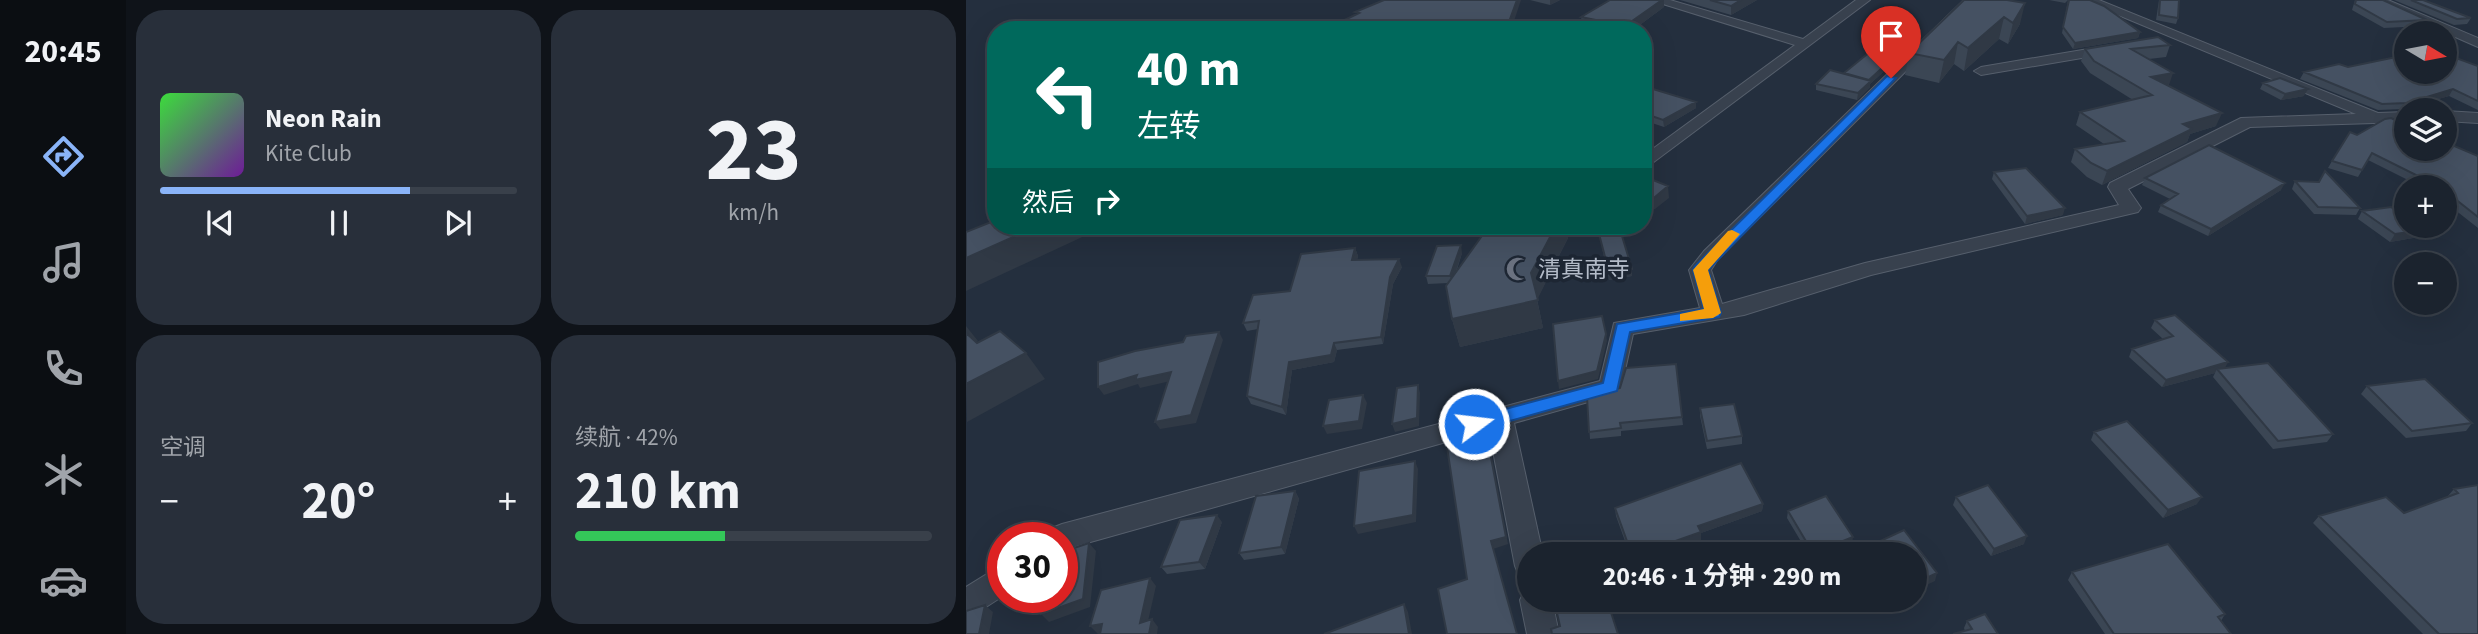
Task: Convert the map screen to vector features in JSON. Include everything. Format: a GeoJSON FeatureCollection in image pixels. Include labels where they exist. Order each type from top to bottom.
{"type":"FeatureCollection","features":[{"type":"Feature","properties":{"kind":"street"},"geometry":{"type":"LineString","coordinates":[[1656,0],[1805,44]]}},
{"type":"Feature","properties":{"kind":"street"},"geometry":{"type":"LineString","coordinates":[[1652,157],[1864,0]]}},
{"type":"Feature","properties":{"kind":"street"},"geometry":{"type":"LineString","coordinates":[[1713,313],[1700,270],[1711,255],[1971,0]]}},
{"type":"Feature","properties":{"kind":"street"},"geometry":{"type":"LineString","coordinates":[[2088,0],[2394,123]]}},
{"type":"Feature","properties":{"kind":"street"},"geometry":{"type":"LineString","coordinates":[[2377,0],[2478,43]]}},
{"type":"Feature","properties":{"kind":"street"},"geometry":{"type":"LineString","coordinates":[[2154,42],[2181,37]]}},
{"type":"Feature","properties":{"kind":"street"},"geometry":{"type":"LineString","coordinates":[[1981,71],[2127,46]]}},
{"type":"Feature","properties":{"kind":"street"},"geometry":{"type":"LineString","coordinates":[[1078,533],[1611,387],[1622,328],[1744,308],[1865,270],[2131,208],[2117,187],[2247,122],[2394,117]]}},
{"type":"Feature","properties":{"kind":"street"},"geometry":{"type":"LineString","coordinates":[[2457,117],[2478,118]]}},
{"type":"Feature","properties":{"kind":"street"},"geometry":{"type":"LineString","coordinates":[[1500,417],[1525,542]]}},
{"type":"Feature","properties":{"kind":"street"},"geometry":{"type":"LineString","coordinates":[[966,605],[987,590]]}},
{"type":"Feature","properties":{"kind":"street"},"geometry":{"type":"LineString","coordinates":[[1538,612],[1543,634]]}},
{"type":"Feature","properties":{"kind":"building"},"geometry":{"type":"Polygon","coordinates":[[[1384,0],[1517,0],[1509,21],[1343,21],[1359,13],[1355,12],[1384,0]]]}},
{"type":"Feature","properties":{"kind":"building"},"geometry":{"type":"Polygon","coordinates":[[[1610,0],[1662,0],[1632,21],[1601,21],[1581,17],[1610,0]]]}},
{"type":"Feature","properties":{"kind":"building"},"geometry":{"type":"Polygon","coordinates":[[[1710,0],[1741,0],[1731,6],[1710,0]]]}},
{"type":"Feature","properties":{"kind":"building"},"geometry":{"type":"Polygon","coordinates":[[[1964,0],[2007,0],[2025,3],[2013,23],[2004,17],[1968,48],[1958,42],[1944,60],[1909,53],[1964,0]]]}},
{"type":"Feature","properties":{"kind":"building"},"geometry":{"type":"Polygon","coordinates":[[[2069,0],[2090,0],[2104,6],[2140,32],[2075,43],[2063,27],[2069,0]]]}},
{"type":"Feature","properties":{"kind":"building"},"geometry":{"type":"Polygon","coordinates":[[[2160,0],[2179,0],[2178,18],[2159,15],[2160,0]]]}},
{"type":"Feature","properties":{"kind":"building"},"geometry":{"type":"Polygon","coordinates":[[[2356,0],[2383,0],[2427,20],[2387,22],[2355,4],[2356,0]]]}},
{"type":"Feature","properties":{"kind":"building"},"geometry":{"type":"Polygon","coordinates":[[[2411,0],[2423,0],[2471,18],[2457,19],[2411,0]]]}},
{"type":"Feature","properties":{"kind":"building"},"geometry":{"type":"Polygon","coordinates":[[[1893,33],[1915,38],[1869,80],[1844,73],[1893,33]]]}},
{"type":"Feature","properties":{"kind":"building"},"geometry":{"type":"Polygon","coordinates":[[[2158,37],[2170,45],[2131,49],[2173,73],[2151,77],[2222,113],[2183,124],[2192,129],[2107,171],[2091,163],[2075,149],[2124,141],[2080,112],[2152,95],[2094,61],[2085,49],[2158,37]]]}},
{"type":"Feature","properties":{"kind":"building"},"geometry":{"type":"Polygon","coordinates":[[[2394,57],[2394,84],[2457,84],[2457,58],[2478,66],[2478,101],[2453,89],[2423,98],[2394,98],[2394,104],[2382,104],[2304,72],[2339,64],[2348,67],[2394,57]]]}},
{"type":"Feature","properties":{"kind":"building"},"geometry":{"type":"Polygon","coordinates":[[[1830,70],[1871,81],[1858,93],[1816,84],[1830,70]]]}},
{"type":"Feature","properties":{"kind":"building"},"geometry":{"type":"Polygon","coordinates":[[[2280,78],[2308,89],[2285,94],[2263,83],[2280,78]]]}},
{"type":"Feature","properties":{"kind":"building"},"geometry":{"type":"Polygon","coordinates":[[[1652,89],[1696,102],[1663,120],[1652,116],[1652,89]]]}},
{"type":"Feature","properties":{"kind":"building"},"geometry":{"type":"Polygon","coordinates":[[[2385,119],[2394,119],[2394,161],[2457,161],[2457,147],[2478,156],[2478,217],[2457,200],[2457,175],[2416,175],[2372,153],[2362,170],[2332,161],[2350,132],[2357,135],[2385,119]]]}},
{"type":"Feature","properties":{"kind":"building"},"geometry":{"type":"Polygon","coordinates":[[[2209,145],[2285,183],[2211,229],[2161,205],[2178,194],[2145,178],[2209,145]]]}},
{"type":"Feature","properties":{"kind":"building"},"geometry":{"type":"Polygon","coordinates":[[[2026,168],[2065,208],[2027,216],[1994,172],[2026,168]]]}},
{"type":"Feature","properties":{"kind":"building"},"geometry":{"type":"Polygon","coordinates":[[[2325,171],[2360,208],[2318,207],[2295,181],[2319,182],[2325,171]]]}},
{"type":"Feature","properties":{"kind":"building"},"geometry":{"type":"Polygon","coordinates":[[[1652,180],[1668,186],[1652,198],[1652,180]]]}},
{"type":"Feature","properties":{"kind":"building"},"geometry":{"type":"Polygon","coordinates":[[[2391,207],[2394,209],[2394,233],[2362,211],[2391,207]]]}},
{"type":"Feature","properties":{"kind":"building"},"geometry":{"type":"Polygon","coordinates":[[[987,224],[987,235],[1018,235],[966,258],[966,232],[987,224]]]}},
{"type":"Feature","properties":{"kind":"building"},"geometry":{"type":"Polygon","coordinates":[[[1483,235],[1551,235],[1531,273],[1538,300],[1452,319],[1446,286],[1483,235]]]}},
{"type":"Feature","properties":{"kind":"building"},"geometry":{"type":"Polygon","coordinates":[[[1599,235],[1622,236],[1632,269],[1609,272],[1599,235]]]}},
{"type":"Feature","properties":{"kind":"building"},"geometry":{"type":"Polygon","coordinates":[[[1461,245],[1450,276],[1426,276],[1437,246],[1461,245]]]}},
{"type":"Feature","properties":{"kind":"building"},"geometry":{"type":"Polygon","coordinates":[[[1355,248],[1352,260],[1399,259],[1390,277],[1381,337],[1334,343],[1331,355],[1289,362],[1282,407],[1247,396],[1259,321],[1243,323],[1253,295],[1290,291],[1301,254],[1355,248]]]}},
{"type":"Feature","properties":{"kind":"building"},"geometry":{"type":"Polygon","coordinates":[[[2175,315],[2228,362],[2166,380],[2132,349],[2173,336],[2155,320],[2175,315]]]}},
{"type":"Feature","properties":{"kind":"building"},"geometry":{"type":"Polygon","coordinates":[[[1602,316],[1606,334],[1597,371],[1558,381],[1553,324],[1602,316]]]}},
{"type":"Feature","properties":{"kind":"building"},"geometry":{"type":"Polygon","coordinates":[[[1000,331],[1026,353],[966,384],[966,333],[977,343],[1000,331]]]}},
{"type":"Feature","properties":{"kind":"building"},"geometry":{"type":"Polygon","coordinates":[[[1219,332],[1191,415],[1155,422],[1171,372],[1135,380],[1137,375],[1098,387],[1098,362],[1135,351],[1183,342],[1186,336],[1219,332]]]}},
{"type":"Feature","properties":{"kind":"building"},"geometry":{"type":"Polygon","coordinates":[[[2268,363],[2333,434],[2278,441],[2217,369],[2268,363]]]}},
{"type":"Feature","properties":{"kind":"building"},"geometry":{"type":"Polygon","coordinates":[[[1676,364],[1682,417],[1620,423],[1621,428],[1589,432],[1587,397],[1620,388],[1626,368],[1676,364]]]}},
{"type":"Feature","properties":{"kind":"building"},"geometry":{"type":"Polygon","coordinates":[[[2425,379],[2472,423],[2412,431],[2367,386],[2425,379]]]}},
{"type":"Feature","properties":{"kind":"building"},"geometry":{"type":"Polygon","coordinates":[[[1418,385],[1417,418],[1392,424],[1397,388],[1418,385]]]}},
{"type":"Feature","properties":{"kind":"building"},"geometry":{"type":"Polygon","coordinates":[[[1363,395],[1359,421],[1323,426],[1329,400],[1363,395]]]}},
{"type":"Feature","properties":{"kind":"building"},"geometry":{"type":"Polygon","coordinates":[[[1734,404],[1742,436],[1707,441],[1700,408],[1734,404]]]}},
{"type":"Feature","properties":{"kind":"building"},"geometry":{"type":"Polygon","coordinates":[[[2127,421],[2202,497],[2168,510],[2094,432],[2127,421]]]}},
{"type":"Feature","properties":{"kind":"building"},"geometry":{"type":"Polygon","coordinates":[[[1487,436],[1506,537],[1491,541],[1517,634],[1447,634],[1438,589],[1467,579],[1447,447],[1487,436]]]}},
{"type":"Feature","properties":{"kind":"building"},"geometry":{"type":"Polygon","coordinates":[[[1415,461],[1413,515],[1354,526],[1359,471],[1415,461]]]}},
{"type":"Feature","properties":{"kind":"building"},"geometry":{"type":"Polygon","coordinates":[[[1741,463],[1763,504],[1698,526],[1701,532],[1673,542],[1627,542],[1615,508],[1741,463]]]}},
{"type":"Feature","properties":{"kind":"building"},"geometry":{"type":"Polygon","coordinates":[[[1988,485],[2027,536],[1994,549],[1956,497],[1988,485]]]}},
{"type":"Feature","properties":{"kind":"building"},"geometry":{"type":"Polygon","coordinates":[[[2478,485],[2478,634],[2439,634],[2319,516],[2386,497],[2404,513],[2458,493],[2454,489],[2478,485]]]}},
{"type":"Feature","properties":{"kind":"building"},"geometry":{"type":"Polygon","coordinates":[[[1295,491],[1281,547],[1239,553],[1256,496],[1295,491]]]}},
{"type":"Feature","properties":{"kind":"building"},"geometry":{"type":"Polygon","coordinates":[[[1826,496],[1853,537],[1840,542],[1806,542],[1788,511],[1826,496]]]}},
{"type":"Feature","properties":{"kind":"building"},"geometry":{"type":"Polygon","coordinates":[[[1217,515],[1199,562],[1161,567],[1180,520],[1217,515]]]}},
{"type":"Feature","properties":{"kind":"building"},"geometry":{"type":"Polygon","coordinates":[[[1904,530],[1913,542],[1878,542],[1904,530]]]}},
{"type":"Feature","properties":{"kind":"building"},"geometry":{"type":"Polygon","coordinates":[[[1089,543],[1083,599],[1078,601],[1078,547],[1089,543]]]}},
{"type":"Feature","properties":{"kind":"building"},"geometry":{"type":"Polygon","coordinates":[[[2168,544],[2225,614],[2218,617],[2231,634],[2114,634],[2072,572],[2168,544]]]}},
{"type":"Feature","properties":{"kind":"building"},"geometry":{"type":"Polygon","coordinates":[[[1927,560],[1937,573],[1927,578],[1927,560]]]}},
{"type":"Feature","properties":{"kind":"building"},"geometry":{"type":"Polygon","coordinates":[[[1150,578],[1140,623],[1152,619],[1149,634],[1100,634],[1102,624],[1090,626],[1101,590],[1150,578]]]}},
{"type":"Feature","properties":{"kind":"building"},"geometry":{"type":"Polygon","coordinates":[[[1404,604],[1409,634],[1324,634],[1404,604]]]}},
{"type":"Feature","properties":{"kind":"building"},"geometry":{"type":"Polygon","coordinates":[[[985,605],[979,634],[966,634],[966,611],[985,605]]]}},
{"type":"Feature","properties":{"kind":"building"},"geometry":{"type":"Polygon","coordinates":[[[1557,612],[1611,612],[1618,634],[1552,634],[1551,629],[1560,626],[1557,612]]]}},
{"type":"Feature","properties":{"kind":"building"},"geometry":{"type":"Polygon","coordinates":[[[1985,614],[1998,634],[1953,634],[1972,629],[1967,621],[1985,614]]]}},
{"type":"Feature","properties":{"kind":"slow traffic"},"geometry":{"type":"LineString","coordinates":[[1685,317],[1713,313],[1700,270],[1732,234]]}},
{"type":"Feature","properties":{"kind":"place","name":"清真南寺"},"geometry":{"type":"Point","coordinates":[1518,269]}},
{"type":"Feature","properties":{"kind":"route"},"geometry":{"type":"LineString","coordinates":[[1474,424],[1611,387],[1622,328],[1713,313],[1700,270],[1711,255],[1891,78]]}}]}
